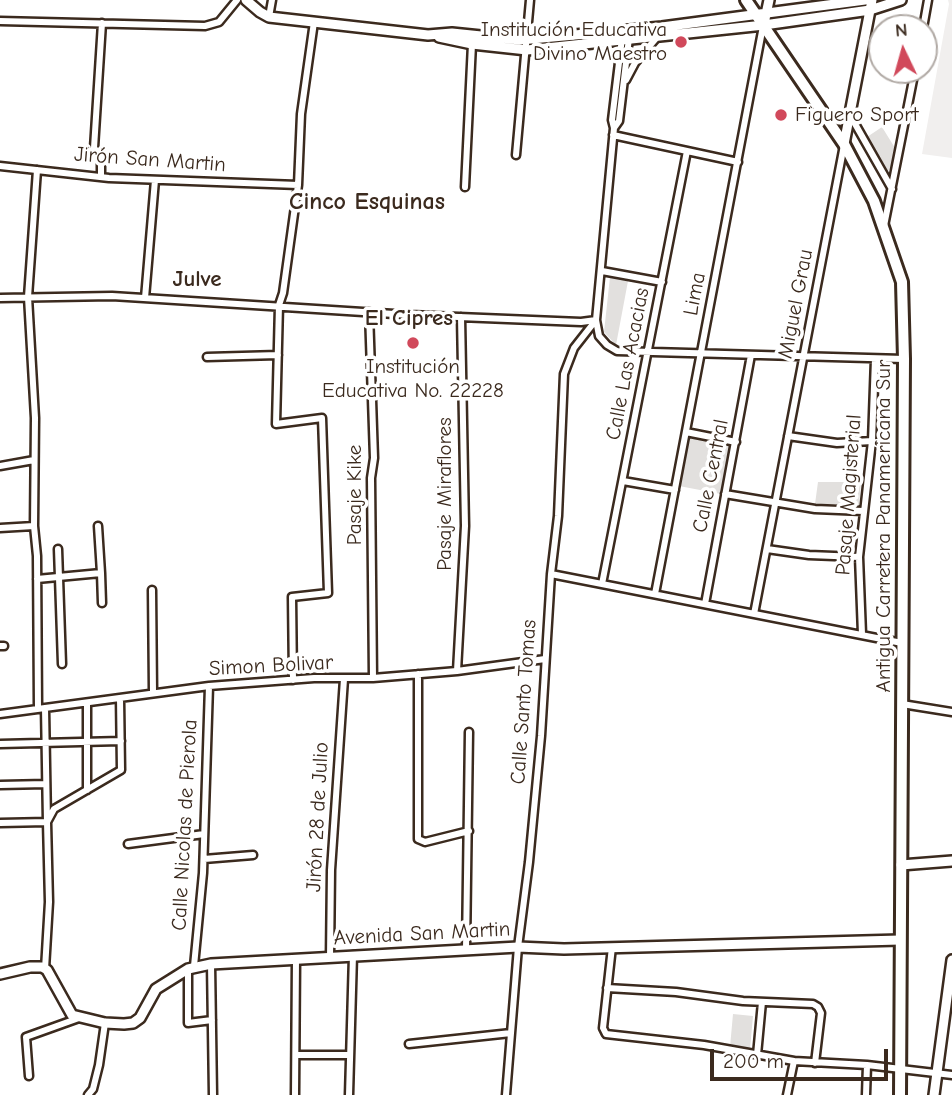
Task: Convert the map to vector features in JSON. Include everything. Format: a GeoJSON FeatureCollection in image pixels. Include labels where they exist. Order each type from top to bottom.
{"type":"FeatureCollection","features":[{"type":"Feature","properties":{"kind":"highway","name":"Antigua Carretera Panamericana Sur"},"geometry":{"type":"LineString","coordinates":[[746,0],[762,18],[844,144],[874,201],[902,282],[904,359],[900,1095]]}},
{"type":"Feature","properties":{"kind":"street"},"geometry":{"type":"LineString","coordinates":[[0,22],[213,24],[223,18],[237,0]]}},
{"type":"Feature","properties":{"kind":"street"},"geometry":{"type":"LineString","coordinates":[[246,0],[269,16],[431,35],[472,44],[527,50],[626,34],[901,0]]}},
{"type":"Feature","properties":{"kind":"street"},"geometry":{"type":"LineString","coordinates":[[269,16],[272,0]]}},
{"type":"Feature","properties":{"kind":"street"},"geometry":{"type":"LineString","coordinates":[[516,155],[530,0]]}},
{"type":"Feature","properties":{"kind":"street","name":"Lima"},"geometry":{"type":"LineString","coordinates":[[655,594],[738,162],[762,18],[769,0]]}},
{"type":"Feature","properties":{"kind":"street"},"geometry":{"type":"LineString","coordinates":[[431,35],[452,33],[525,39],[626,34],[658,36],[865,0]]}},
{"type":"Feature","properties":{"kind":"street","name":"Miguel Grau"},"geometry":{"type":"LineString","coordinates":[[754,614],[871,5]]}},
{"type":"Feature","properties":{"kind":"street"},"geometry":{"type":"LineString","coordinates":[[293,680],[292,597],[328,593],[321,418],[276,424],[279,305],[298,185],[301,114],[314,22]]}},
{"type":"Feature","properties":{"kind":"street"},"geometry":{"type":"LineString","coordinates":[[101,177],[101,156],[94,148],[102,23]]}},
{"type":"Feature","properties":{"kind":"street"},"geometry":{"type":"LineString","coordinates":[[614,132],[620,121],[626,34]]}},
{"type":"Feature","properties":{"kind":"street"},"geometry":{"type":"LineString","coordinates":[[626,34],[612,120],[614,132],[596,320],[599,336],[617,351],[904,359]]}},
{"type":"Feature","properties":{"kind":"street"},"geometry":{"type":"LineString","coordinates":[[624,85],[635,63],[658,36]]}},
{"type":"Feature","properties":{"kind":"street"},"geometry":{"type":"LineString","coordinates":[[464,187],[472,44]]}},
{"type":"Feature","properties":{"kind":"street"},"geometry":{"type":"LineString","coordinates":[[884,227],[912,84]]}},
{"type":"Feature","properties":{"kind":"street"},"geometry":{"type":"LineString","coordinates":[[850,115],[892,188]]}},
{"type":"Feature","properties":{"kind":"street"},"geometry":{"type":"LineString","coordinates":[[614,132],[738,162]]}},
{"type":"Feature","properties":{"kind":"street","name":"Calle Las Acacias"},"geometry":{"type":"LineString","coordinates":[[602,584],[687,151]]}},
{"type":"Feature","properties":{"kind":"street","name":"Jirón San Martin"},"geometry":{"type":"LineString","coordinates":[[0,166],[101,177],[298,185]]}},
{"type":"Feature","properties":{"kind":"street"},"geometry":{"type":"LineString","coordinates":[[37,170],[28,297],[35,418],[34,526],[46,744],[49,902],[45,969],[67,1009],[79,1018]]}},
{"type":"Feature","properties":{"kind":"street"},"geometry":{"type":"LineString","coordinates":[[884,174],[895,171]]}},
{"type":"Feature","properties":{"kind":"street"},"geometry":{"type":"LineString","coordinates":[[145,298],[155,180]]}},
{"type":"Feature","properties":{"kind":"street"},"geometry":{"type":"LineString","coordinates":[[602,271],[662,282]]}},
{"type":"Feature","properties":{"kind":"street"},"geometry":{"type":"LineString","coordinates":[[0,298],[113,296],[461,317],[581,322],[596,320]]}},
{"type":"Feature","properties":{"kind":"street","name":"Pasaje Kike"},"geometry":{"type":"LineString","coordinates":[[369,312],[374,458],[371,478],[373,678]]}},
{"type":"Feature","properties":{"kind":"street","name":"Pasaje Miraflores"},"geometry":{"type":"LineString","coordinates":[[457,671],[465,526],[461,317]]}},
{"type":"Feature","properties":{"kind":"street","name":"Calle Santo Tomas"},"geometry":{"type":"LineString","coordinates":[[506,1095],[558,516],[564,374],[574,348],[596,320]]}},
{"type":"Feature","properties":{"kind":"street"},"geometry":{"type":"LineString","coordinates":[[207,357],[278,355]]}},
{"type":"Feature","properties":{"kind":"street","name":"Calle Central"},"geometry":{"type":"LineString","coordinates":[[705,604],[751,355]]}},
{"type":"Feature","properties":{"kind":"street","name":"Pasaje Magisterial"},"geometry":{"type":"LineString","coordinates":[[862,634],[859,557],[872,441],[875,359]]}},
{"type":"Feature","properties":{"kind":"street"},"geometry":{"type":"LineString","coordinates":[[686,432],[736,442]]}},
{"type":"Feature","properties":{"kind":"street"},"geometry":{"type":"LineString","coordinates":[[788,436],[837,443],[872,441]]}},
{"type":"Feature","properties":{"kind":"street"},"geometry":{"type":"LineString","coordinates":[[0,466],[34,460]]}},
{"type":"Feature","properties":{"kind":"street"},"geometry":{"type":"LineString","coordinates":[[623,481],[675,490]]}},
{"type":"Feature","properties":{"kind":"street"},"geometry":{"type":"LineString","coordinates":[[725,494],[815,509],[863,511]]}},
{"type":"Feature","properties":{"kind":"street"},"geometry":{"type":"LineString","coordinates":[[0,528],[34,526]]}},
{"type":"Feature","properties":{"kind":"street"},"geometry":{"type":"LineString","coordinates":[[98,526],[102,603]]}},
{"type":"Feature","properties":{"kind":"street"},"geometry":{"type":"LineString","coordinates":[[58,549],[62,664]]}},
{"type":"Feature","properties":{"kind":"street"},"geometry":{"type":"LineString","coordinates":[[767,549],[809,555],[859,557]]}},
{"type":"Feature","properties":{"kind":"street"},"geometry":{"type":"LineString","coordinates":[[37,579],[101,573]]}},
{"type":"Feature","properties":{"kind":"street"},"geometry":{"type":"LineString","coordinates":[[551,574],[902,643]]}},
{"type":"Feature","properties":{"kind":"street"},"geometry":{"type":"LineString","coordinates":[[152,590],[153,692]]}},
{"type":"Feature","properties":{"kind":"street","name":"Simon Bolivar"},"geometry":{"type":"LineString","coordinates":[[0,714],[209,686],[373,678],[457,671],[545,659]]}},
{"type":"Feature","properties":{"kind":"street"},"geometry":{"type":"LineString","coordinates":[[418,674],[418,839],[425,842],[469,831]]}},
{"type":"Feature","properties":{"kind":"street","name":"Jirón 28 de Julio"},"geometry":{"type":"LineString","coordinates":[[330,957],[331,870],[344,680]]}},
{"type":"Feature","properties":{"kind":"street","name":"Calle Nicolas de Pierola"},"geometry":{"type":"LineString","coordinates":[[209,686],[204,859],[191,968],[188,1023],[212,1020]]}},
{"type":"Feature","properties":{"kind":"street"},"geometry":{"type":"LineString","coordinates":[[47,822],[54,809],[120,773],[120,698]]}},
{"type":"Feature","properties":{"kind":"street"},"geometry":{"type":"LineString","coordinates":[[87,703],[87,790]]}},
{"type":"Feature","properties":{"kind":"street"},"geometry":{"type":"LineString","coordinates":[[902,704],[952,712]]}},
{"type":"Feature","properties":{"kind":"street"},"geometry":{"type":"LineString","coordinates":[[466,949],[469,732]]}},
{"type":"Feature","properties":{"kind":"street"},"geometry":{"type":"LineString","coordinates":[[0,744],[121,741]]}},
{"type":"Feature","properties":{"kind":"street"},"geometry":{"type":"LineString","coordinates":[[0,785],[46,784]]}},
{"type":"Feature","properties":{"kind":"street"},"geometry":{"type":"LineString","coordinates":[[0,823],[47,822]]}},
{"type":"Feature","properties":{"kind":"street"},"geometry":{"type":"LineString","coordinates":[[128,844],[204,834]]}},
{"type":"Feature","properties":{"kind":"street"},"geometry":{"type":"LineString","coordinates":[[204,859],[253,855]]}},
{"type":"Feature","properties":{"kind":"street"},"geometry":{"type":"LineString","coordinates":[[901,865],[952,862]]}},
{"type":"Feature","properties":{"kind":"street","name":"Avenida San Martin"},"geometry":{"type":"LineString","coordinates":[[79,1018],[105,1023],[133,1023],[145,1010],[156,989],[191,968],[211,964],[518,947],[564,949],[900,940]]}},
{"type":"Feature","properties":{"kind":"street"},"geometry":{"type":"LineString","coordinates":[[612,947],[603,1028],[606,1034],[704,1045],[794,1062],[867,1065],[952,1075]]}},
{"type":"Feature","properties":{"kind":"street"},"geometry":{"type":"LineString","coordinates":[[349,1095],[353,955]]}},
{"type":"Feature","properties":{"kind":"street"},"geometry":{"type":"LineString","coordinates":[[295,1095],[296,959]]}},
{"type":"Feature","properties":{"kind":"street"},"geometry":{"type":"LineString","coordinates":[[934,1095],[952,960]]}},
{"type":"Feature","properties":{"kind":"street"},"geometry":{"type":"LineString","coordinates":[[211,964],[213,1095]]}},
{"type":"Feature","properties":{"kind":"street"},"geometry":{"type":"LineString","coordinates":[[0,974],[30,967],[45,969]]}},
{"type":"Feature","properties":{"kind":"street"},"geometry":{"type":"LineString","coordinates":[[607,988],[813,1004],[821,1013],[816,1063]]}},
{"type":"Feature","properties":{"kind":"street"},"geometry":{"type":"LineString","coordinates":[[757,1055],[762,1002]]}},
{"type":"Feature","properties":{"kind":"street"},"geometry":{"type":"LineString","coordinates":[[29,1076],[26,1037],[79,1018]]}},
{"type":"Feature","properties":{"kind":"street"},"geometry":{"type":"LineString","coordinates":[[88,1095],[93,1089],[99,1065],[105,1023]]}},
{"type":"Feature","properties":{"kind":"street"},"geometry":{"type":"LineString","coordinates":[[409,1044],[511,1033]]}},
{"type":"Feature","properties":{"kind":"street"},"geometry":{"type":"LineString","coordinates":[[297,1055],[349,1055]]}},
{"type":"Feature","properties":{"kind":"street"},"geometry":{"type":"LineString","coordinates":[[787,1095],[794,1062]]}},
{"type":"Feature","properties":{"kind":"street"},"geometry":{"type":"LineString","coordinates":[[866,1095],[867,1065]]}},
{"type":"Feature","properties":{"kind":"shaded area"},"geometry":{"type":"Polygon","coordinates":[[[948,0],[952,0],[952,158],[922,154],[935,84],[938,84],[938,65],[948,0]]]}},
{"type":"Feature","properties":{"kind":"shaded area"},"geometry":{"type":"Polygon","coordinates":[[[882,127],[895,148],[893,167],[888,171],[881,167],[867,137],[882,127]]]}},
{"type":"Feature","properties":{"kind":"shaded area"},"geometry":{"type":"Polygon","coordinates":[[[610,277],[628,281],[616,345],[604,332],[610,277]]]}},
{"type":"Feature","properties":{"kind":"shaded area"},"geometry":{"type":"Polygon","coordinates":[[[689,437],[730,445],[721,494],[679,486],[689,437]]]}},
{"type":"Feature","properties":{"kind":"shaded area"},"geometry":{"type":"Polygon","coordinates":[[[818,482],[861,482],[859,505],[815,504],[818,482]]]}},
{"type":"Feature","properties":{"kind":"shaded area"},"geometry":{"type":"Polygon","coordinates":[[[733,1014],[753,1016],[750,1049],[730,1047],[733,1014]]]}},
{"type":"Feature","properties":{"kind":"place","name":"Institución Educativa Divino Maestro"},"geometry":{"type":"Point","coordinates":[681,42]}},
{"type":"Feature","properties":{"kind":"place","name":"Figuero Sport"},"geometry":{"type":"Point","coordinates":[781,115]}},
{"type":"Feature","properties":{"kind":"place","name":"Institución Educativa No. 22228"},"geometry":{"type":"Point","coordinates":[413,343]}},
{"type":"Feature","properties":{"kind":"district","name":"Cinco Esquinas"},"geometry":{"type":"Point","coordinates":[367,202]}},
{"type":"Feature","properties":{"kind":"district","name":"Julve"},"geometry":{"type":"Point","coordinates":[197,279]}},
{"type":"Feature","properties":{"kind":"district","name":"El Cipres"},"geometry":{"type":"Point","coordinates":[409,318]}}]}
